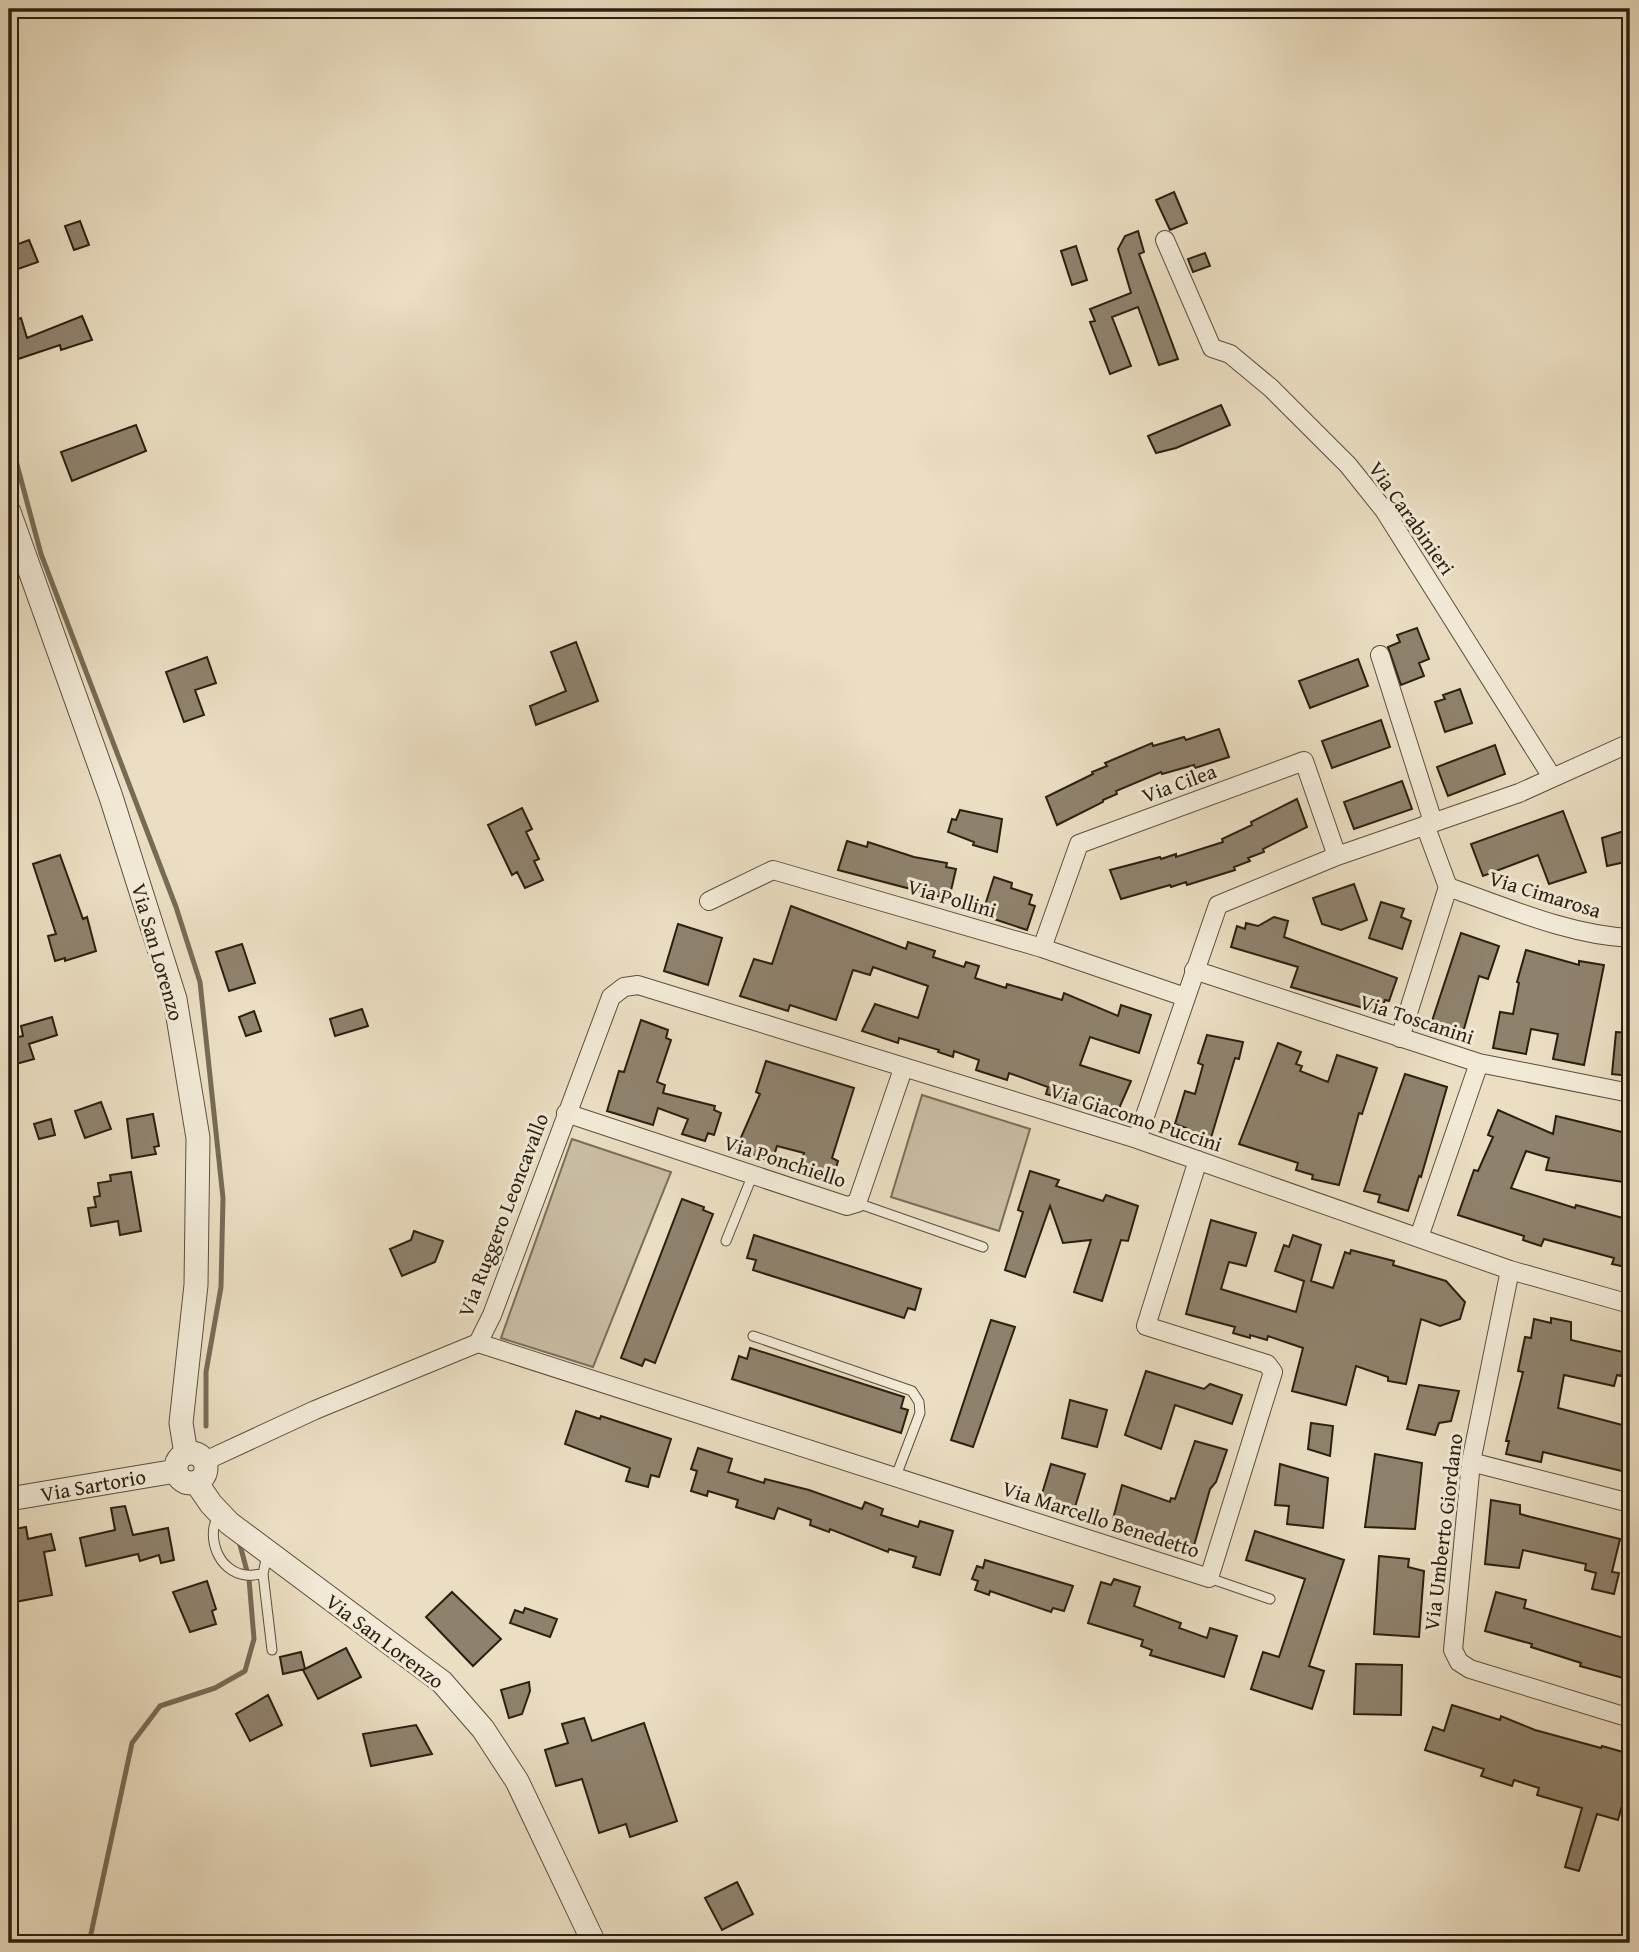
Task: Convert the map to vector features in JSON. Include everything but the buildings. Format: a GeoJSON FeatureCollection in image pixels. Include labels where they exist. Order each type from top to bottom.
{"type":"FeatureCollection","features":[{"type":"Feature","properties":{"kind":"street","name":"Via Carabinieri"},"geometry":{"type":"LineString","coordinates":[[1165,240],[1212,348],[1230,354],[1271,388],[1348,465],[1384,510],[1552,777]]}},
{"type":"Feature","properties":{"kind":"street","name":"Via San Lorenzo"},"geometry":{"type":"LineString","coordinates":[[9,512],[111,796],[175,999],[198,1138],[196,1285],[181,1423],[191,1467],[219,1514],[262,1567],[442,1682],[483,1729],[517,1781],[594,1943]]}},
{"type":"Feature","properties":{"kind":"street"},"geometry":{"type":"LineString","coordinates":[[1380,655],[1448,887],[1400,1038]]}},
{"type":"Feature","properties":{"kind":"street"},"geometry":{"type":"LineString","coordinates":[[1137,1139],[1218,905],[1337,856],[1519,793],[1630,743]]}},
{"type":"Feature","properties":{"kind":"street","name":"Via Cilea"},"geometry":{"type":"LineString","coordinates":[[1042,948],[1079,844],[1304,761],[1337,856]]}},
{"type":"Feature","properties":{"kind":"street","name":"Via Pollini"},"geometry":{"type":"LineString","coordinates":[[709,901],[773,870],[1042,948],[1185,997]]}},
{"type":"Feature","properties":{"kind":"street","name":"Via Cimarosa"},"geometry":{"type":"LineString","coordinates":[[1448,887],[1544,920],[1606,937],[1630,938]]}},
{"type":"Feature","properties":{"kind":"street","name":"Via Toscanini"},"geometry":{"type":"LineString","coordinates":[[1194,970],[1479,1063],[1630,1093]]}},
{"type":"Feature","properties":{"kind":"street","name":"Via Giacomo Puccini"},"geometry":{"type":"LineString","coordinates":[[624,987],[638,985],[903,1069],[1137,1139],[1510,1270],[1630,1304]]}},
{"type":"Feature","properties":{"kind":"street","name":"Via Ruggero Leoncavallo"},"geometry":{"type":"LineString","coordinates":[[191,1467],[315,1410],[478,1343],[492,1315],[611,997],[624,987]]}},
{"type":"Feature","properties":{"kind":"street"},"geometry":{"type":"LineString","coordinates":[[1419,1237],[1479,1063]]}},
{"type":"Feature","properties":{"kind":"street","name":"Via Ponchiello"},"geometry":{"type":"LineString","coordinates":[[566,1113],[847,1206],[857,1203],[903,1069]]}},
{"type":"Feature","properties":{"kind":"street","name":"Via Marcello Benedetto"},"geometry":{"type":"LineString","coordinates":[[478,1343],[1209,1577],[1273,1372],[1267,1364],[1146,1326],[1198,1160]]}},
{"type":"Feature","properties":{"kind":"street","name":"Via Umberto Giordano"},"geometry":{"type":"LineString","coordinates":[[1510,1270],[1471,1462],[1452,1644],[1456,1656],[1470,1669],[1630,1718]]}},
{"type":"Feature","properties":{"kind":"street"},"geometry":{"type":"LineString","coordinates":[[1471,1462],[1630,1503]]}},
{"type":"Feature","properties":{"kind":"street","name":"Via Sartorio"},"geometry":{"type":"LineString","coordinates":[[9,1499],[191,1467]]}},
{"type":"Feature","properties":{"kind":"lane"},"geometry":{"type":"LineString","coordinates":[[726,1241],[753,1174]]}},
{"type":"Feature","properties":{"kind":"lane"},"geometry":{"type":"LineString","coordinates":[[857,1203],[983,1247]]}},
{"type":"Feature","properties":{"kind":"lane"},"geometry":{"type":"LineString","coordinates":[[753,1336],[912,1391],[919,1402],[920,1413],[896,1476]]}},
{"type":"Feature","properties":{"kind":"lane"},"geometry":{"type":"LineString","coordinates":[[219,1514],[212,1524],[211,1535],[221,1560],[244,1575],[262,1567],[272,1650]]}},
{"type":"Feature","properties":{"kind":"lane"},"geometry":{"type":"LineString","coordinates":[[1209,1577],[1270,1599]]}},
{"type":"Feature","properties":{"kind":"shaded area"},"geometry":{"type":"Polygon","coordinates":[[[922,1095],[1030,1129],[999,1231],[891,1197],[922,1095]]]}},
{"type":"Feature","properties":{"kind":"shaded area"},"geometry":{"type":"Polygon","coordinates":[[[572,1139],[671,1172],[593,1367],[501,1338],[572,1139]]]}},
{"type":"Feature","properties":{"kind":"waterway"},"geometry":{"type":"LineString","coordinates":[[9,435],[41,554],[176,907],[200,982],[223,1198],[221,1287],[206,1372],[206,1426]]}},
{"type":"Feature","properties":{"kind":"waterway"},"geometry":{"type":"LineString","coordinates":[[89,1943],[132,1743],[160,1706],[215,1688],[245,1671],[254,1639],[249,1579],[239,1541]]}}]}
